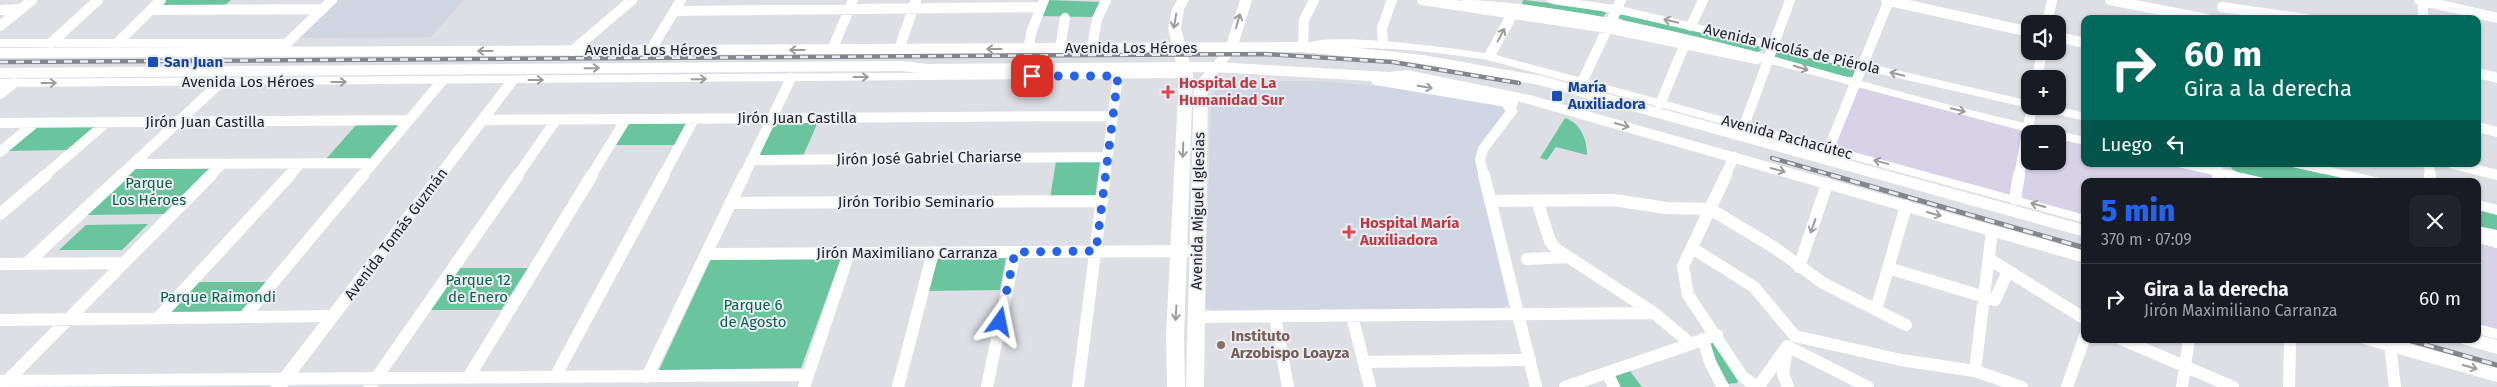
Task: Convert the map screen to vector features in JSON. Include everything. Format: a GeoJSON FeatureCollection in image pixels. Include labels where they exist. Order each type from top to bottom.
{"type":"FeatureCollection","features":[{"type":"Feature","properties":{"kind":"main road","name":"Avenida Miguel Iglesias"},"geometry":{"type":"LineString","coordinates":[[1183,0],[1178,7],[1174,28],[1192,113],[1200,192],[1197,251],[1196,387]]}},
{"type":"Feature","properties":{"kind":"main road"},"geometry":{"type":"LineString","coordinates":[[1229,47],[1246,0]]}},
{"type":"Feature","properties":{"kind":"main road","name":"Avenida Nicolás de Piérola"},"geometry":{"type":"LineString","coordinates":[[1467,0],[1686,37],[2021,126]]}},
{"type":"Feature","properties":{"kind":"main road","name":"Avenida Nicolás de Piérola"},"geometry":{"type":"LineString","coordinates":[[1552,0],[1618,4],[1691,26],[2021,103]]}},
{"type":"Feature","properties":{"kind":"main road","name":"Avenida Los Héroes"},"geometry":{"type":"LineString","coordinates":[[0,53],[283,47],[572,51],[1092,48],[1214,68],[1265,68],[1290,73],[1320,72],[1389,77],[1407,75],[1468,85],[1523,98]]}},
{"type":"Feature","properties":{"kind":"main road"},"geometry":{"type":"LineString","coordinates":[[1182,63],[1187,53],[1222,51],[1229,47],[1300,47]]}},
{"type":"Feature","properties":{"kind":"main road","name":"Avenida Miguel Iglesias"},"geometry":{"type":"LineString","coordinates":[[1176,387],[1175,336],[1181,192],[1192,113],[1206,75],[1214,68],[1229,47]]}},
{"type":"Feature","properties":{"kind":"main road"},"geometry":{"type":"LineString","coordinates":[[1265,68],[1260,61],[1261,53],[1300,47]]}},
{"type":"Feature","properties":{"kind":"main road","name":"Avenida Pachacútec"},"geometry":{"type":"LineString","coordinates":[[1300,47],[1426,58],[1522,77],[1678,118],[1748,132],[2081,230]]}},
{"type":"Feature","properties":{"kind":"main road"},"geometry":{"type":"LineString","coordinates":[[1092,48],[1105,52],[1149,52],[1152,58],[1146,68]]}},
{"type":"Feature","properties":{"kind":"main road","name":"Avenida Los Héroes"},"geometry":{"type":"LineString","coordinates":[[0,73],[902,66],[954,69],[1146,68],[1182,63]]}},
{"type":"Feature","properties":{"kind":"main road"},"geometry":{"type":"LineString","coordinates":[[902,66],[1119,70],[1265,68],[1309,65],[1407,75]]}},
{"type":"Feature","properties":{"kind":"main road"},"geometry":{"type":"LineString","coordinates":[[791,78],[820,68]]}},
{"type":"Feature","properties":{"kind":"main road"},"geometry":{"type":"LineString","coordinates":[[954,69],[968,77]]}},
{"type":"Feature","properties":{"kind":"main road"},"geometry":{"type":"LineString","coordinates":[[377,70],[403,81]]}},
{"type":"Feature","properties":{"kind":"main road"},"geometry":{"type":"LineString","coordinates":[[1523,98],[2081,257]]}},
{"type":"Feature","properties":{"kind":"main road"},"geometry":{"type":"LineString","coordinates":[[1660,104],[1678,118]]}},
{"type":"Feature","properties":{"kind":"main road"},"geometry":{"type":"LineString","coordinates":[[2066,113],[2081,116]]}},
{"type":"Feature","properties":{"kind":"main road"},"geometry":{"type":"LineString","coordinates":[[1748,132],[1795,140]]}},
{"type":"Feature","properties":{"kind":"main road"},"geometry":{"type":"LineString","coordinates":[[2066,137],[2081,140]]}},
{"type":"Feature","properties":{"kind":"main road"},"geometry":{"type":"LineString","coordinates":[[2196,167],[2245,178]]}},
{"type":"Feature","properties":{"kind":"main road"},"geometry":{"type":"LineString","coordinates":[[2320,167],[2363,178]]}},
{"type":"Feature","properties":{"kind":"main road"},"geometry":{"type":"LineString","coordinates":[[1181,192],[1200,192]]}},
{"type":"Feature","properties":{"kind":"main road"},"geometry":{"type":"LineString","coordinates":[[2481,206],[2497,210]]}},
{"type":"Feature","properties":{"kind":"main road"},"geometry":{"type":"LineString","coordinates":[[2481,232],[2497,235]]}},
{"type":"Feature","properties":{"kind":"main road"},"geometry":{"type":"LineString","coordinates":[[2481,342],[2497,347]]}},
{"type":"Feature","properties":{"kind":"main road"},"geometry":{"type":"LineString","coordinates":[[2386,343],[2497,375]]}},
{"type":"Feature","properties":{"kind":"street"},"geometry":{"type":"LineString","coordinates":[[0,26],[32,0]]}},
{"type":"Feature","properties":{"kind":"street"},"geometry":{"type":"LineString","coordinates":[[51,44],[98,0]]}},
{"type":"Feature","properties":{"kind":"street"},"geometry":{"type":"LineString","coordinates":[[117,43],[160,0]]}},
{"type":"Feature","properties":{"kind":"street"},"geometry":{"type":"LineString","coordinates":[[283,47],[332,0]]}},
{"type":"Feature","properties":{"kind":"street"},"geometry":{"type":"LineString","coordinates":[[572,51],[632,0]]}},
{"type":"Feature","properties":{"kind":"street"},"geometry":{"type":"LineString","coordinates":[[650,50],[681,0]]}},
{"type":"Feature","properties":{"kind":"street"},"geometry":{"type":"LineString","coordinates":[[762,10],[767,0]]}},
{"type":"Feature","properties":{"kind":"street"},"geometry":{"type":"LineString","coordinates":[[1092,48],[1097,18],[1106,0]]}},
{"type":"Feature","properties":{"kind":"street"},"geometry":{"type":"LineString","coordinates":[[1314,0],[1304,20],[1300,47],[1338,44],[1383,44],[1431,48],[1489,58],[1514,7]]}},
{"type":"Feature","properties":{"kind":"street"},"geometry":{"type":"LineString","coordinates":[[1383,44],[1382,28],[1392,0]]}},
{"type":"Feature","properties":{"kind":"street","name":"Avenida Nicolás de Piérola"},"geometry":{"type":"LineString","coordinates":[[1422,0],[1514,7]]}},
{"type":"Feature","properties":{"kind":"street"},"geometry":{"type":"LineString","coordinates":[[1691,26],[1703,0]]}},
{"type":"Feature","properties":{"kind":"street"},"geometry":{"type":"LineString","coordinates":[[1748,132],[1772,45],[1790,0]]}},
{"type":"Feature","properties":{"kind":"street"},"geometry":{"type":"LineString","coordinates":[[1829,148],[1857,84],[1888,0],[2021,30]]}},
{"type":"Feature","properties":{"kind":"street"},"geometry":{"type":"LineString","coordinates":[[2049,15],[2052,0]]}},
{"type":"Feature","properties":{"kind":"street"},"geometry":{"type":"LineString","coordinates":[[2110,0],[2187,15]]}},
{"type":"Feature","properties":{"kind":"street"},"geometry":{"type":"LineString","coordinates":[[2423,15],[2421,0],[2497,18]]}},
{"type":"Feature","properties":{"kind":"street"},"geometry":{"type":"LineString","coordinates":[[899,49],[914,4]]}},
{"type":"Feature","properties":{"kind":"street"},"geometry":{"type":"LineString","coordinates":[[674,11],[762,10],[851,5],[1042,4],[1028,49]]}},
{"type":"Feature","properties":{"kind":"street"},"geometry":{"type":"LineString","coordinates":[[1581,84],[1618,4]]}},
{"type":"Feature","properties":{"kind":"street"},"geometry":{"type":"LineString","coordinates":[[2222,4],[2284,15]]}},
{"type":"Feature","properties":{"kind":"street"},"geometry":{"type":"LineString","coordinates":[[832,50],[851,5]]}},
{"type":"Feature","properties":{"kind":"street"},"geometry":{"type":"LineString","coordinates":[[151,10],[322,9]]}},
{"type":"Feature","properties":{"kind":"street"},"geometry":{"type":"LineString","coordinates":[[0,10],[21,10]]}},
{"type":"Feature","properties":{"kind":"street"},"geometry":{"type":"LineString","coordinates":[[1060,48],[1065,18]]}},
{"type":"Feature","properties":{"kind":"street","name":"Avenida Nicolás de Piérola"},"geometry":{"type":"LineString","coordinates":[[1608,25],[1755,59],[1769,58]]}},
{"type":"Feature","properties":{"kind":"street"},"geometry":{"type":"LineString","coordinates":[[2066,39],[2081,42]]}},
{"type":"Feature","properties":{"kind":"street","name":"Avenida Los Héroes"},"geometry":{"type":"LineString","coordinates":[[0,44],[117,43],[283,47]]}},
{"type":"Feature","properties":{"kind":"street"},"geometry":{"type":"LineString","coordinates":[[1660,104],[1686,44]]}},
{"type":"Feature","properties":{"kind":"street","name":"Avenida Pachacútec"},"geometry":{"type":"LineString","coordinates":[[1489,58],[1660,104],[1748,132]]}},
{"type":"Feature","properties":{"kind":"street","name":"Avenida Los Héroes"},"geometry":{"type":"LineString","coordinates":[[0,83],[968,77],[1119,70],[1182,63]]}},
{"type":"Feature","properties":{"kind":"street"},"geometry":{"type":"LineString","coordinates":[[1078,387],[1119,70]]}},
{"type":"Feature","properties":{"kind":"street","name":"Avenida Los Héroes"},"geometry":{"type":"LineString","coordinates":[[1290,73],[1411,85],[1506,103],[1516,102],[1523,98]]}},
{"type":"Feature","properties":{"kind":"street"},"geometry":{"type":"LineString","coordinates":[[2481,74],[2497,78]]}},
{"type":"Feature","properties":{"kind":"street"},"geometry":{"type":"LineString","coordinates":[[647,377],[791,78]]}},
{"type":"Feature","properties":{"kind":"street","name":"Avenida Tomás Guzmán"},"geometry":{"type":"LineString","coordinates":[[281,383],[513,80]]}},
{"type":"Feature","properties":{"kind":"street"},"geometry":{"type":"LineString","coordinates":[[244,317],[442,81]]}},
{"type":"Feature","properties":{"kind":"street"},"geometry":{"type":"LineString","coordinates":[[0,94],[14,83]]}},
{"type":"Feature","properties":{"kind":"street"},"geometry":{"type":"LineString","coordinates":[[26,264],[220,83]]}},
{"type":"Feature","properties":{"kind":"street"},"geometry":{"type":"LineString","coordinates":[[1506,103],[1511,107],[1512,111],[1480,157],[1536,387]]}},
{"type":"Feature","properties":{"kind":"street","name":"Jirón Juan Castilla"},"geometry":{"type":"LineString","coordinates":[[482,120],[1113,116]]}},
{"type":"Feature","properties":{"kind":"street"},"geometry":{"type":"LineString","coordinates":[[468,378],[626,119]]}},
{"type":"Feature","properties":{"kind":"street"},"geometry":{"type":"LineString","coordinates":[[555,377],[694,119]]}},
{"type":"Feature","properties":{"kind":"street","name":"Jirón Juan Castilla"},"geometry":{"type":"LineString","coordinates":[[0,123],[410,120]]}},
{"type":"Feature","properties":{"kind":"street"},"geometry":{"type":"LineString","coordinates":[[373,383],[556,120]]}},
{"type":"Feature","properties":{"kind":"street"},"geometry":{"type":"LineString","coordinates":[[0,214],[107,122]]}},
{"type":"Feature","properties":{"kind":"street"},"geometry":{"type":"LineString","coordinates":[[0,152],[35,123]]}},
{"type":"Feature","properties":{"kind":"street"},"geometry":{"type":"LineString","coordinates":[[2481,128],[2497,132]]}},
{"type":"Feature","properties":{"kind":"street","name":"Avenida Pachacútec"},"geometry":{"type":"LineString","coordinates":[[1795,140],[2081,217]]}},
{"type":"Feature","properties":{"kind":"street","name":"Jirón José Gabriel Chariarse"},"geometry":{"type":"LineString","coordinates":[[751,160],[1108,157]]}},
{"type":"Feature","properties":{"kind":"street"},"geometry":{"type":"LineString","coordinates":[[1734,157],[1683,266],[1688,295],[1717,335],[1742,376],[1758,387],[1791,341]]}},
{"type":"Feature","properties":{"kind":"street"},"geometry":{"type":"LineString","coordinates":[[133,164],[373,163]]}},
{"type":"Feature","properties":{"kind":"street"},"geometry":{"type":"LineString","coordinates":[[4,381],[222,164]]}},
{"type":"Feature","properties":{"kind":"street"},"geometry":{"type":"LineString","coordinates":[[158,318],[300,164]]}},
{"type":"Feature","properties":{"kind":"street"},"geometry":{"type":"LineString","coordinates":[[2015,199],[2021,166]]}},
{"type":"Feature","properties":{"kind":"street"},"geometry":{"type":"LineString","coordinates":[[2465,167],[2497,175]]}},
{"type":"Feature","properties":{"kind":"street"},"geometry":{"type":"LineString","coordinates":[[1799,267],[1827,184]]}},
{"type":"Feature","properties":{"kind":"street"},"geometry":{"type":"LineString","coordinates":[[1491,201],[1614,200],[1666,208],[1710,209],[1775,248],[1799,267],[1906,325]]}},
{"type":"Feature","properties":{"kind":"street","name":"Jirón Toribio Seminario"},"geometry":{"type":"LineString","coordinates":[[730,203],[1102,201]]}},
{"type":"Feature","properties":{"kind":"street"},"geometry":{"type":"LineString","coordinates":[[1537,201],[1550,241],[1567,257],[1697,341],[1723,387]]}},
{"type":"Feature","properties":{"kind":"street"},"geometry":{"type":"LineString","coordinates":[[1876,310],[1906,206]]}},
{"type":"Feature","properties":{"kind":"street"},"geometry":{"type":"LineString","coordinates":[[1975,371],[1992,231]]}},
{"type":"Feature","properties":{"kind":"street"},"geometry":{"type":"LineString","coordinates":[[2481,238],[2497,242]]}},
{"type":"Feature","properties":{"kind":"street"},"geometry":{"type":"LineString","coordinates":[[1692,248],[1754,287],[1791,341],[1868,387]]}},
{"type":"Feature","properties":{"kind":"street","name":"Jirón Maximiliano Carranza"},"geometry":{"type":"LineString","coordinates":[[706,254],[1197,251]]}},
{"type":"Feature","properties":{"kind":"street"},"geometry":{"type":"LineString","coordinates":[[898,387],[933,252]]}},
{"type":"Feature","properties":{"kind":"street"},"geometry":{"type":"LineString","coordinates":[[987,387],[1015,252]]}},
{"type":"Feature","properties":{"kind":"street"},"geometry":{"type":"LineString","coordinates":[[4,381],[373,383],[468,378],[647,377],[806,381],[849,253]]}},
{"type":"Feature","properties":{"kind":"street"},"geometry":{"type":"LineString","coordinates":[[1527,259],[1567,257]]}},
{"type":"Feature","properties":{"kind":"street"},"geometry":{"type":"LineString","coordinates":[[1989,259],[2081,317]]}},
{"type":"Feature","properties":{"kind":"street"},"geometry":{"type":"LineString","coordinates":[[0,264],[124,263]]}},
{"type":"Feature","properties":{"kind":"street"},"geometry":{"type":"LineString","coordinates":[[1888,268],[1995,300],[2008,271]]}},
{"type":"Feature","properties":{"kind":"street"},"geometry":{"type":"LineString","coordinates":[[1196,317],[1654,313]]}},
{"type":"Feature","properties":{"kind":"street"},"geometry":{"type":"LineString","coordinates":[[0,320],[332,316]]}},
{"type":"Feature","properties":{"kind":"street"},"geometry":{"type":"LineString","coordinates":[[1275,316],[1288,387]]}},
{"type":"Feature","properties":{"kind":"street"},"geometry":{"type":"LineString","coordinates":[[1352,316],[1370,387]]}},
{"type":"Feature","properties":{"kind":"street"},"geometry":{"type":"LineString","coordinates":[[2481,330],[2497,334]]}},
{"type":"Feature","properties":{"kind":"street"},"geometry":{"type":"LineString","coordinates":[[1565,387],[1717,335]]}},
{"type":"Feature","properties":{"kind":"street"},"geometry":{"type":"LineString","coordinates":[[1791,341],[1975,371],[2022,387]]}},
{"type":"Feature","properties":{"kind":"street"},"geometry":{"type":"LineString","coordinates":[[1788,387],[1783,374],[1791,341]]}},
{"type":"Feature","properties":{"kind":"street"},"geometry":{"type":"LineString","coordinates":[[2067,387],[2083,343]]}},
{"type":"Feature","properties":{"kind":"street"},"geometry":{"type":"LineString","coordinates":[[2130,343],[2233,387]]}},
{"type":"Feature","properties":{"kind":"street"},"geometry":{"type":"LineString","coordinates":[[2182,387],[2188,343]]}},
{"type":"Feature","properties":{"kind":"street"},"geometry":{"type":"LineString","coordinates":[[2289,387],[2290,343]]}},
{"type":"Feature","properties":{"kind":"street"},"geometry":{"type":"LineString","coordinates":[[2390,344],[2396,387]]}},
{"type":"Feature","properties":{"kind":"street"},"geometry":{"type":"LineString","coordinates":[[1364,362],[1530,360]]}},
{"type":"Feature","properties":{"kind":"street"},"geometry":{"type":"LineString","coordinates":[[1607,372],[1614,387]]}},
{"type":"Feature","properties":{"kind":"shaded area"},"geometry":{"type":"Polygon","coordinates":[[[336,0],[464,0],[431,37],[297,38],[324,15],[336,0]]]}},
{"type":"Feature","properties":{"kind":"shaded area","name":"Hospital María Auxiliadora"},"geometry":{"type":"Polygon","coordinates":[[[1254,81],[1312,81],[1394,87],[1500,106],[1505,110],[1476,155],[1508,305],[1503,308],[1212,310],[1205,306],[1211,99],[1215,91],[1224,85],[1254,81]]]}},
{"type":"Feature","properties":{"kind":"shaded area"},"geometry":{"type":"Polygon","coordinates":[[[1850,86],[2021,128],[2021,170],[2066,170],[2066,139],[2081,143],[2081,167],[2181,167],[2231,178],[2081,178],[2081,222],[1832,153],[1850,86]]]}},
{"type":"Feature","properties":{"kind":"shaded area"},"geometry":{"type":"Polygon","coordinates":[[[2481,235],[2497,238],[2497,337],[2481,332],[2481,235]]]}},
{"type":"Feature","properties":{"kind":"green space"},"geometry":{"type":"Polygon","coordinates":[[[165,0],[231,0],[224,6],[158,7],[165,0]]]}},
{"type":"Feature","properties":{"kind":"green space"},"geometry":{"type":"Polygon","coordinates":[[[1048,0],[1100,2],[1093,17],[1040,16],[1048,0]]]}},
{"type":"Feature","properties":{"kind":"green space"},"geometry":{"type":"Polygon","coordinates":[[[1523,0],[1600,9],[1606,13],[1603,17],[1522,4],[1523,0]]]}},
{"type":"Feature","properties":{"kind":"green space"},"geometry":{"type":"Polygon","coordinates":[[[1622,14],[1766,48],[1757,52],[1623,20],[1618,17],[1622,14]]]}},
{"type":"Feature","properties":{"kind":"green space"},"geometry":{"type":"Polygon","coordinates":[[[1779,50],[1857,69],[1854,77],[1839,76],[1775,57],[1773,55],[1779,50]]]}},
{"type":"Feature","properties":{"kind":"green space"},"geometry":{"type":"Polygon","coordinates":[[[1565,118],[1571,120],[1582,133],[1587,155],[1556,147],[1547,160],[1540,158],[1565,118]]]}},
{"type":"Feature","properties":{"kind":"green space"},"geometry":{"type":"Polygon","coordinates":[[[630,122],[688,122],[675,145],[616,145],[630,122]]]}},
{"type":"Feature","properties":{"kind":"green space"},"geometry":{"type":"Polygon","coordinates":[[[774,122],[818,122],[803,156],[757,156],[774,122]]]}},
{"type":"Feature","properties":{"kind":"green space"},"geometry":{"type":"Polygon","coordinates":[[[357,124],[401,124],[371,159],[326,159],[357,124]]]}},
{"type":"Feature","properties":{"kind":"green space"},"geometry":{"type":"Polygon","coordinates":[[[97,125],[69,150],[5,151],[35,126],[97,125]]]}},
{"type":"Feature","properties":{"kind":"green space"},"geometry":{"type":"Polygon","coordinates":[[[1056,161],[1100,161],[1095,199],[1050,199],[1056,161]]]}},
{"type":"Feature","properties":{"kind":"green space"},"geometry":{"type":"Polygon","coordinates":[[[2231,167],[2302,167],[2352,178],[2256,178],[2232,169],[2231,167]]]}},
{"type":"Feature","properties":{"kind":"green space","name":"Parque Los Héroes"},"geometry":{"type":"Polygon","coordinates":[[[210,168],[164,214],[87,215],[136,169],[210,168]]]}},
{"type":"Feature","properties":{"kind":"green space"},"geometry":{"type":"Polygon","coordinates":[[[2481,208],[2497,212],[2497,232],[2481,228],[2481,208]]]}},
{"type":"Feature","properties":{"kind":"green space"},"geometry":{"type":"Polygon","coordinates":[[[148,224],[122,250],[59,250],[86,225],[148,224]]]}},
{"type":"Feature","properties":{"kind":"green space"},"geometry":{"type":"Polygon","coordinates":[[[938,257],[1006,257],[1000,290],[929,291],[938,257]]]}},
{"type":"Feature","properties":{"kind":"green space","name":"Parque 6 de Agosto"},"geometry":{"type":"Polygon","coordinates":[[[841,258],[801,368],[659,370],[711,259],[841,258]]]}},
{"type":"Feature","properties":{"kind":"green space","name":"Parque 12 de Enero"},"geometry":{"type":"Polygon","coordinates":[[[458,268],[528,268],[501,310],[428,310],[458,268]]]}},
{"type":"Feature","properties":{"kind":"green space","name":"Parque Raimondi"},"geometry":{"type":"Polygon","coordinates":[[[196,282],[269,282],[242,312],[168,313],[196,282]]]}},
{"type":"Feature","properties":{"kind":"green space"},"geometry":{"type":"Polygon","coordinates":[[[1716,342],[1739,379],[1737,383],[1725,384],[1708,343],[1716,342]]]}},
{"type":"Feature","properties":{"kind":"green space"},"geometry":{"type":"Polygon","coordinates":[[[1630,371],[1642,387],[1621,387],[1613,376],[1630,371]]]}},
{"type":"Feature","properties":{"kind":"railway"},"geometry":{"type":"LineString","coordinates":[[0,62],[1265,54],[1393,62],[1519,83]]}},
{"type":"Feature","properties":{"kind":"railway"},"geometry":{"type":"LineString","coordinates":[[1772,158],[1835,176]]}},
{"type":"Feature","properties":{"kind":"railway"},"geometry":{"type":"LineString","coordinates":[[1831,175],[2081,247]]}},
{"type":"Feature","properties":{"kind":"railway"},"geometry":{"type":"LineString","coordinates":[[2419,343],[2497,365]]}},
{"type":"Feature","properties":{"kind":"place","name":"San Juan"},"geometry":{"type":"Point","coordinates":[153,62]}},
{"type":"Feature","properties":{"kind":"place","name":"Hospital de La Humanidad Sur"},"geometry":{"type":"Point","coordinates":[1168,92]}},
{"type":"Feature","properties":{"kind":"place","name":"María Auxiliadora"},"geometry":{"type":"Point","coordinates":[1557,96]}},
{"type":"Feature","properties":{"kind":"place","name":"Hospital María Auxiliadora"},"geometry":{"type":"Point","coordinates":[1349,232]}},
{"type":"Feature","properties":{"kind":"place","name":"Instituto Arzobispo Loayza"},"geometry":{"type":"Point","coordinates":[1221,345]}},
{"type":"Feature","properties":{"kind":"route"},"geometry":{"type":"LineString","coordinates":[[1000,322],[1015,252],[1096,251],[1118,76],[1032,76]]}}]}
